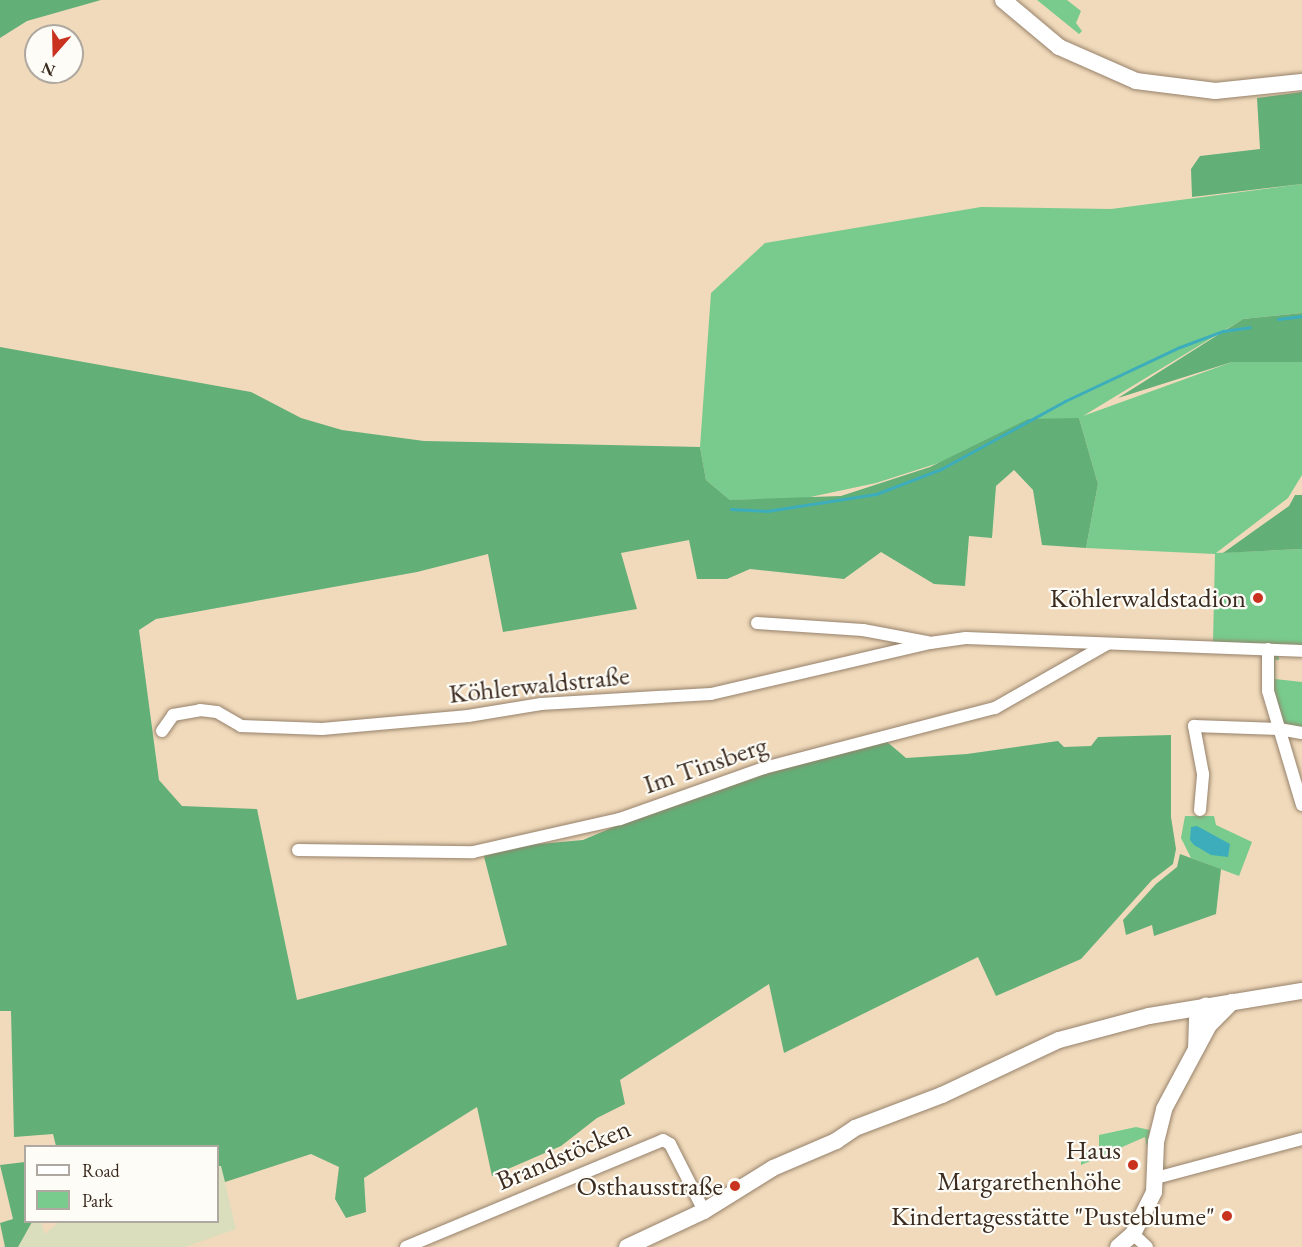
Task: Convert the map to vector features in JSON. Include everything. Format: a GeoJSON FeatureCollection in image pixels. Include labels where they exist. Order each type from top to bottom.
{"type":"FeatureCollection","features":[{"type":"Feature","properties":{"kind":"street"},"geometry":{"type":"LineString","coordinates":[[1003,0],[1040,34],[1068,52],[1136,81],[1215,91],[1302,82]]}},
{"type":"Feature","properties":{"kind":"street","name":"Köhlerwaldstraße"},"geometry":{"type":"LineString","coordinates":[[757,623],[863,630],[930,643]]}},
{"type":"Feature","properties":{"kind":"street","name":"Köhlerwaldstraße"},"geometry":{"type":"LineString","coordinates":[[162,731],[173,715],[200,710],[217,712],[241,726],[322,729],[468,716],[541,704],[711,694],[930,643],[966,638],[1302,651]]}},
{"type":"Feature","properties":{"kind":"street","name":"Im Tinsberg"},"geometry":{"type":"LineString","coordinates":[[298,850],[472,852],[620,819],[764,768],[995,708],[1107,644]]}},
{"type":"Feature","properties":{"kind":"street"},"geometry":{"type":"LineString","coordinates":[[1268,649],[1268,691],[1302,805]]}},
{"type":"Feature","properties":{"kind":"street"},"geometry":{"type":"LineString","coordinates":[[1200,810],[1203,774],[1194,726],[1279,729],[1302,733]]}},
{"type":"Feature","properties":{"kind":"street"},"geometry":{"type":"LineString","coordinates":[[627,1247],[704,1210],[773,1168],[836,1141],[855,1128],[942,1095],[1059,1040],[1086,1030],[1201,1013],[1232,1002],[1302,991]]}},
{"type":"Feature","properties":{"kind":"street"},"geometry":{"type":"LineString","coordinates":[[1118,1247],[1133,1234],[1154,1192],[1158,1128],[1196,1050],[1201,1013]]}},
{"type":"Feature","properties":{"kind":"street"},"geometry":{"type":"LineString","coordinates":[[1156,1178],[1302,1139]]}},
{"type":"Feature","properties":{"kind":"street","name":"Brandstöcken"},"geometry":{"type":"LineString","coordinates":[[406,1247],[663,1140],[670,1144],[704,1210]]}},
{"type":"Feature","properties":{"kind":"street"},"geometry":{"type":"LineString","coordinates":[[1133,1234],[1147,1247]]}},
{"type":"Feature","properties":{"kind":"shaded area"},"geometry":{"type":"Polygon","coordinates":[[[219,1166],[221,1166],[236,1229],[185,1247],[18,1247],[31,1223],[41,1223],[45,1234],[58,1223],[219,1223],[219,1166]]]}},
{"type":"Feature","properties":{"kind":"green space"},"geometry":{"type":"Polygon","coordinates":[[[0,0],[101,0],[27,21],[0,38],[0,0]]]}},
{"type":"Feature","properties":{"kind":"green space"},"geometry":{"type":"Polygon","coordinates":[[[1037,0],[1067,0],[1081,11],[1076,23],[1082,31],[1079,34],[1037,0]]]}},
{"type":"Feature","properties":{"kind":"green space"},"geometry":{"type":"Polygon","coordinates":[[[1302,92],[1302,184],[1192,197],[1191,169],[1200,156],[1260,149],[1257,98],[1302,92]]]}},
{"type":"Feature","properties":{"kind":"green space"},"geometry":{"type":"Polygon","coordinates":[[[1302,184],[1302,313],[1243,319],[1083,416],[1232,362],[1302,362],[1302,475],[1288,498],[1216,553],[1302,549],[1302,645],[1213,642],[1215,554],[1086,548],[1098,484],[1079,418],[876,483],[801,499],[730,500],[706,480],[700,447],[711,293],[765,243],[981,207],[1111,209],[1302,184]]]}},
{"type":"Feature","properties":{"kind":"green space"},"geometry":{"type":"Polygon","coordinates":[[[1302,313],[1302,362],[1232,362],[1118,398],[1243,319],[1302,313]]]}},
{"type":"Feature","properties":{"kind":"green space"},"geometry":{"type":"Polygon","coordinates":[[[0,347],[251,392],[301,418],[342,430],[424,441],[700,447],[706,480],[730,500],[841,496],[930,467],[1028,419],[1079,418],[1098,484],[1086,548],[1042,545],[1033,490],[1014,470],[996,486],[992,538],[969,536],[965,586],[934,584],[881,552],[844,579],[750,569],[727,579],[697,579],[689,540],[621,553],[637,609],[503,632],[488,554],[417,572],[156,619],[139,630],[159,780],[182,806],[257,809],[297,1000],[507,945],[482,849],[583,840],[762,764],[886,741],[906,758],[967,754],[1058,741],[1064,747],[1091,746],[1098,737],[1171,735],[1171,817],[1176,849],[1173,864],[1152,880],[1081,959],[996,996],[978,957],[784,1053],[769,984],[620,1080],[625,1104],[597,1118],[561,1146],[492,1176],[477,1107],[364,1178],[366,1212],[346,1218],[335,1199],[339,1167],[311,1154],[225,1182],[221,1166],[219,1166],[219,1145],[56,1145],[53,1134],[14,1137],[11,1011],[0,1011],[0,347]]]}},
{"type":"Feature","properties":{"kind":"green space"},"geometry":{"type":"Polygon","coordinates":[[[1295,495],[1302,495],[1302,549],[1223,553],[1289,506],[1295,495]]]}},
{"type":"Feature","properties":{"kind":"green space"},"geometry":{"type":"Polygon","coordinates":[[[1279,654],[1279,660],[1275,660],[1275,679],[1302,682],[1302,729],[1283,725],[1272,685],[1273,657],[1279,654]]]}},
{"type":"Feature","properties":{"kind":"green space"},"geometry":{"type":"Polygon","coordinates":[[[1185,816],[1214,816],[1216,825],[1252,842],[1239,876],[1191,858],[1181,838],[1185,816]]]}},
{"type":"Feature","properties":{"kind":"green space"},"geometry":{"type":"Polygon","coordinates":[[[1180,854],[1221,869],[1216,914],[1154,936],[1152,925],[1126,935],[1123,920],[1156,884],[1177,867],[1180,854]]]}},
{"type":"Feature","properties":{"kind":"green space"},"geometry":{"type":"Polygon","coordinates":[[[1136,1127],[1150,1130],[1147,1147],[1145,1137],[1081,1165],[1081,1152],[1099,1150],[1099,1135],[1136,1127]]]}},
{"type":"Feature","properties":{"kind":"green space"},"geometry":{"type":"Polygon","coordinates":[[[24,1162],[24,1223],[31,1223],[18,1247],[5,1247],[0,1223],[13,1219],[0,1165],[24,1162]]]}},
{"type":"Feature","properties":{"kind":"water"},"geometry":{"type":"Polygon","coordinates":[[[1197,826],[1230,844],[1228,857],[1211,855],[1194,845],[1190,840],[1191,827],[1197,826]]]}},
{"type":"Feature","properties":{"kind":"waterway"},"geometry":{"type":"LineString","coordinates":[[1278,319],[1302,316]]}},
{"type":"Feature","properties":{"kind":"waterway"},"geometry":{"type":"LineString","coordinates":[[731,509],[767,511],[876,494],[941,469],[1065,401],[1180,347],[1223,331],[1250,327]]}},
{"type":"Feature","properties":{"kind":"place","name":"Köhlerwaldstadion"},"geometry":{"type":"Point","coordinates":[1258,598]}},
{"type":"Feature","properties":{"kind":"place","name":"Haus Margarethenhöhe"},"geometry":{"type":"Point","coordinates":[1133,1165]}},
{"type":"Feature","properties":{"kind":"place","name":"Osthausstraße"},"geometry":{"type":"Point","coordinates":[735,1186]}},
{"type":"Feature","properties":{"kind":"place","name":"Kindertagesstätte \"Pusteblume\""},"geometry":{"type":"Point","coordinates":[1227,1216]}}]}
